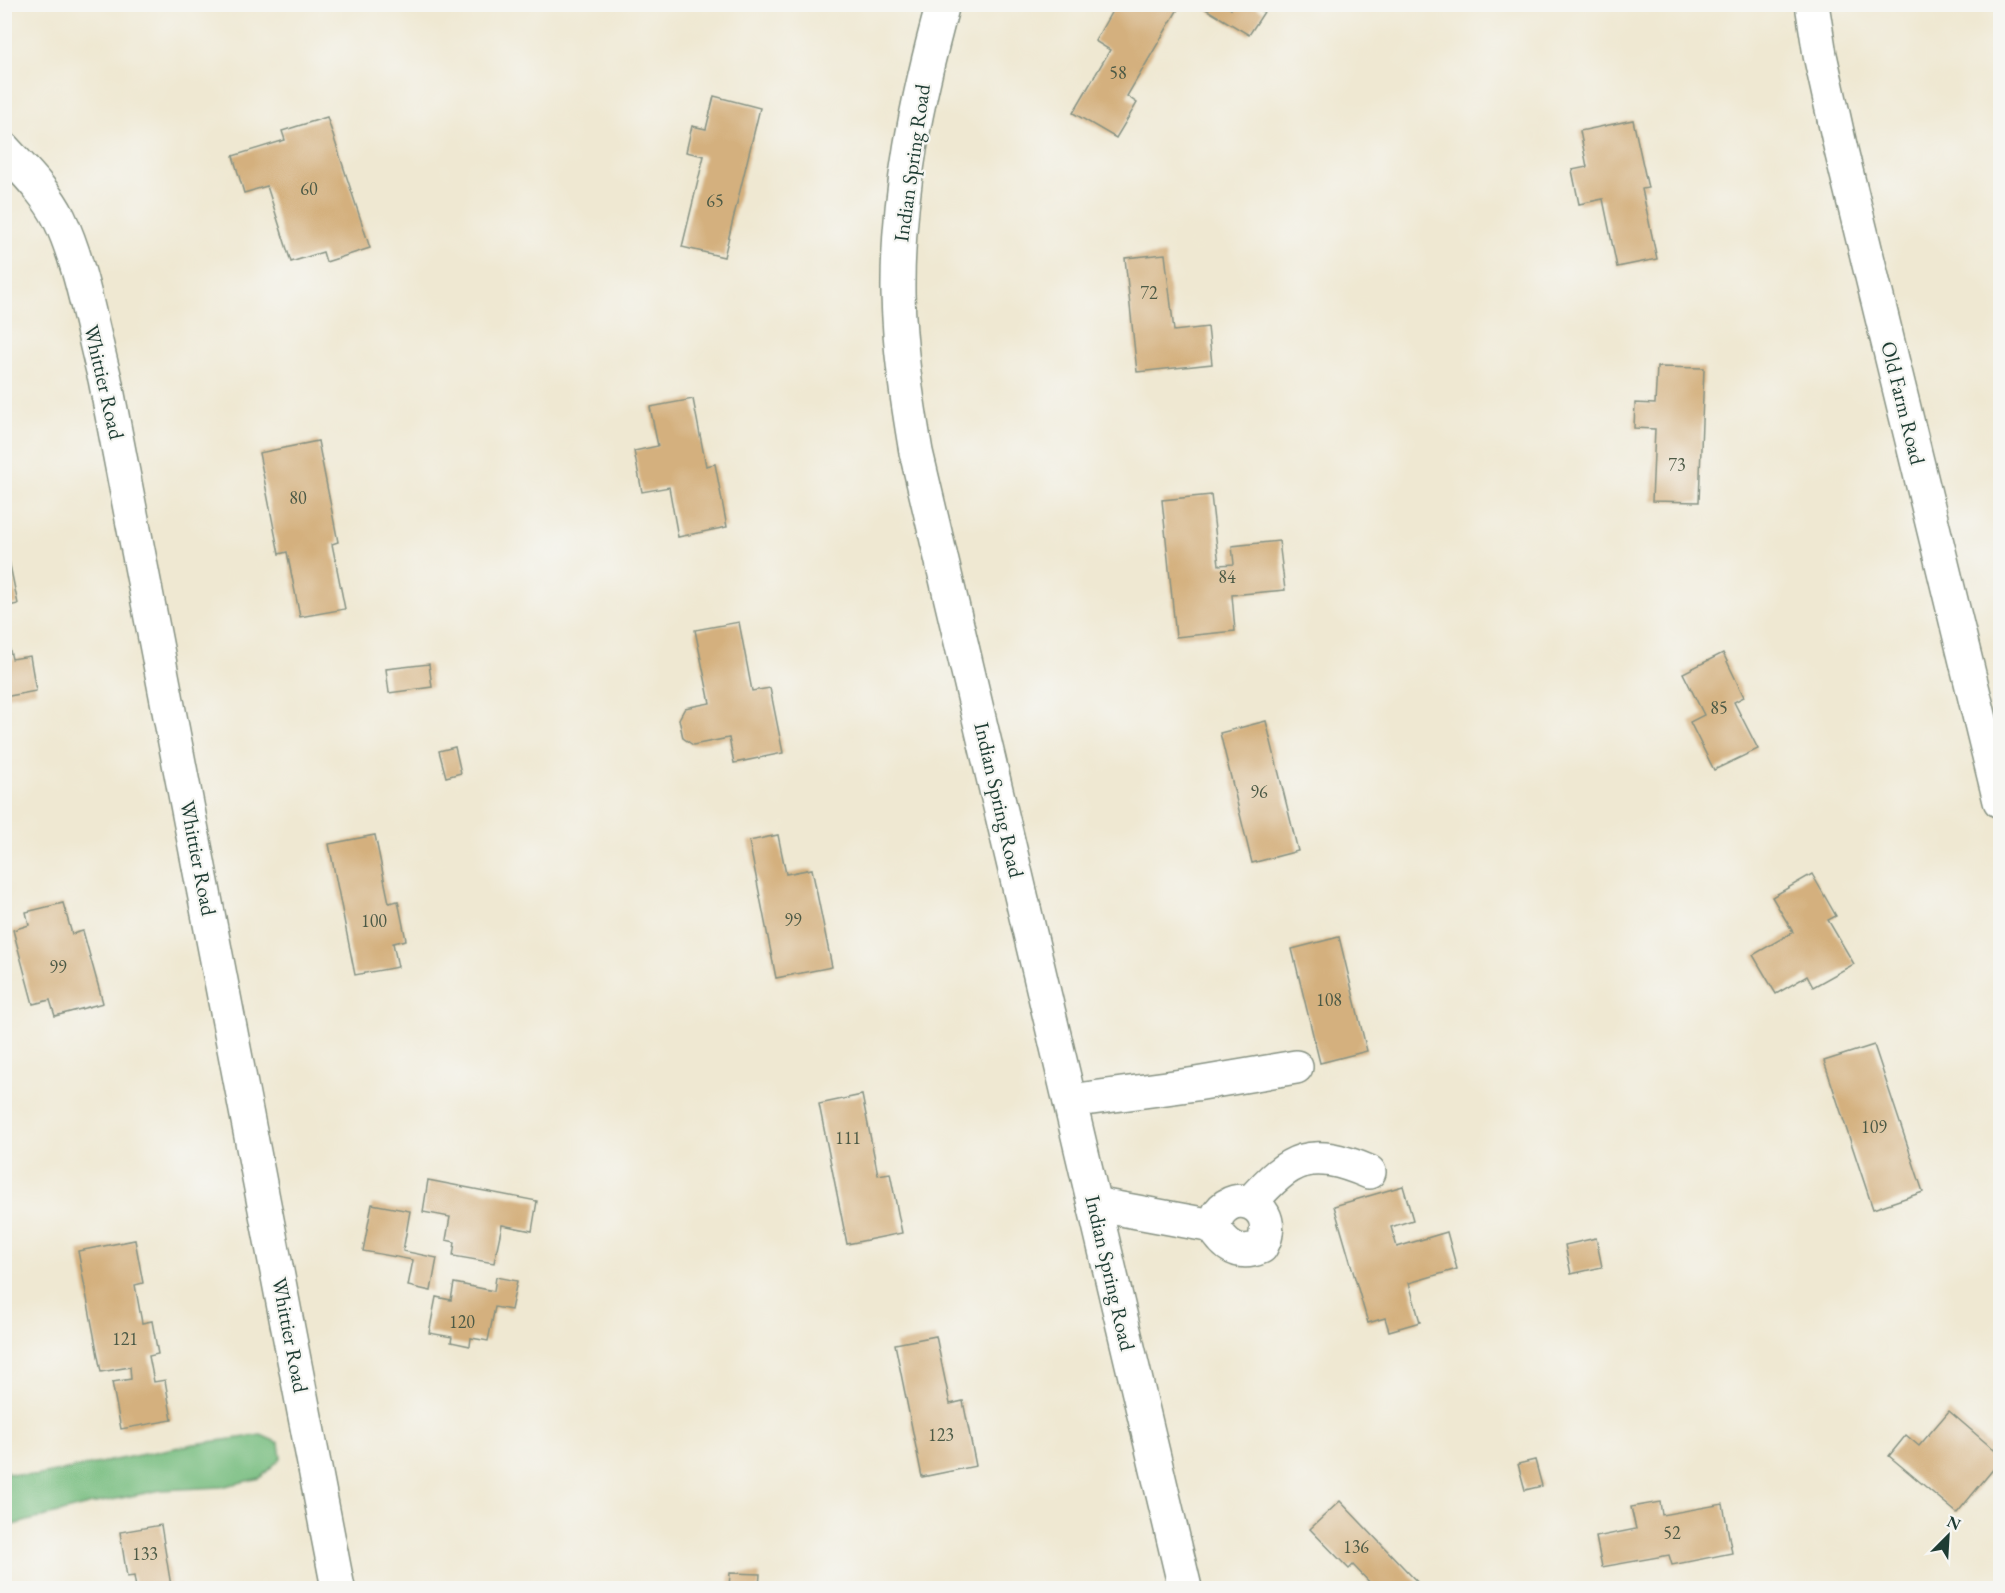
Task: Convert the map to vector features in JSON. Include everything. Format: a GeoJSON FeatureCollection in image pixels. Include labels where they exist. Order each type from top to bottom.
{"type":"FeatureCollection","features":[{"type":"Feature","properties":{"kind":"street","name":"Indian Spring Road"},"geometry":{"type":"LineString","coordinates":[[943,4],[912,132],[901,214],[898,292],[904,373],[916,452],[1185,1588]]}},
{"type":"Feature","properties":{"kind":"street","name":"Old Farm Road"},"geometry":{"type":"LineString","coordinates":[[1812,4],[1820,55],[1841,150],[2001,801]]}},
{"type":"Feature","properties":{"kind":"street","name":"Whittier Road"},"geometry":{"type":"LineString","coordinates":[[4,149],[33,180],[59,219],[77,268],[105,379],[338,1588]]}},
{"type":"Feature","properties":{"kind":"street"},"geometry":{"type":"LineString","coordinates":[[1070,1101],[1196,1084],[1296,1067]]}},
{"type":"Feature","properties":{"kind":"street"},"geometry":{"type":"LineString","coordinates":[[1251,1202],[1272,1179],[1293,1162],[1320,1158],[1344,1161],[1369,1172]]}},
{"type":"Feature","properties":{"kind":"street"},"geometry":{"type":"LineString","coordinates":[[1094,1204],[1213,1226],[1221,1240],[1234,1249],[1250,1252],[1261,1247],[1266,1233],[1265,1220],[1259,1208],[1251,1202],[1239,1200],[1219,1213],[1213,1226]]}},
{"type":"Feature","properties":{"kind":"green space"},"geometry":{"type":"Polygon","coordinates":[[[261,1435],[279,1443],[281,1458],[260,1478],[221,1487],[161,1490],[92,1504],[5,1527],[5,1468],[8,1473],[35,1476],[194,1444],[261,1435]]]}},
{"type":"Feature","properties":{"kind":"building"},"geometry":{"type":"Polygon","coordinates":[[[1116,4],[1181,4],[1127,96],[1137,103],[1116,138],[1073,113],[1110,50],[1095,41],[1116,4]]]}},
{"type":"Feature","properties":{"kind":"building"},"geometry":{"type":"Polygon","coordinates":[[[1197,4],[1224,4],[1231,9],[1233,4],[1251,4],[1264,12],[1249,35],[1197,4]]]}},
{"type":"Feature","properties":{"kind":"building"},"geometry":{"type":"Polygon","coordinates":[[[714,96],[760,108],[724,257],[682,247],[704,156],[686,152],[692,126],[706,129],[714,96]]]}},
{"type":"Feature","properties":{"kind":"building"},"geometry":{"type":"Polygon","coordinates":[[[327,117],[370,248],[326,262],[323,252],[291,262],[267,186],[244,193],[233,156],[285,140],[282,131],[327,117]]]}},
{"type":"Feature","properties":{"kind":"building"},"geometry":{"type":"Polygon","coordinates":[[[1633,120],[1648,188],[1642,189],[1657,259],[1617,267],[1603,199],[1579,204],[1572,170],[1587,167],[1580,131],[1633,120]]]}},
{"type":"Feature","properties":{"kind":"building"},"geometry":{"type":"Polygon","coordinates":[[[1165,254],[1174,331],[1208,327],[1212,364],[1137,372],[1125,258],[1165,254]]]}},
{"type":"Feature","properties":{"kind":"building"},"geometry":{"type":"Polygon","coordinates":[[[1657,367],[1704,368],[1699,502],[1652,501],[1655,429],[1634,428],[1635,403],[1655,404],[1657,367]]]}},
{"type":"Feature","properties":{"kind":"building"},"geometry":{"type":"Polygon","coordinates":[[[693,399],[706,466],[715,464],[727,527],[678,537],[669,487],[642,492],[634,451],[658,446],[650,407],[693,399]]]}},
{"type":"Feature","properties":{"kind":"building"},"geometry":{"type":"Polygon","coordinates":[[[318,441],[338,542],[332,544],[345,609],[300,617],[287,552],[279,554],[259,453],[318,441]]]}},
{"type":"Feature","properties":{"kind":"building"},"geometry":{"type":"Polygon","coordinates":[[[1211,495],[1219,565],[1234,564],[1232,546],[1279,541],[1285,590],[1232,595],[1235,631],[1176,637],[1162,500],[1211,495]]]}},
{"type":"Feature","properties":{"kind":"building"},"geometry":{"type":"Polygon","coordinates":[[[4,536],[18,604],[4,607],[4,536]]]}},
{"type":"Feature","properties":{"kind":"building"},"geometry":{"type":"Polygon","coordinates":[[[739,622],[752,691],[770,688],[783,753],[734,763],[729,738],[693,745],[683,738],[679,719],[685,708],[710,703],[695,630],[739,622]]]}},
{"type":"Feature","properties":{"kind":"building"},"geometry":{"type":"Polygon","coordinates":[[[4,626],[12,659],[30,656],[36,691],[4,697],[4,626]]]}},
{"type":"Feature","properties":{"kind":"building"},"geometry":{"type":"Polygon","coordinates":[[[1723,653],[1744,697],[1734,702],[1758,749],[1714,770],[1690,722],[1704,715],[1683,673],[1723,653]]]}},
{"type":"Feature","properties":{"kind":"building"},"geometry":{"type":"Polygon","coordinates":[[[429,664],[432,687],[389,693],[386,669],[429,664]]]}},
{"type":"Feature","properties":{"kind":"building"},"geometry":{"type":"Polygon","coordinates":[[[1266,721],[1298,851],[1252,863],[1220,733],[1266,721]]]}},
{"type":"Feature","properties":{"kind":"building"},"geometry":{"type":"Polygon","coordinates":[[[455,747],[461,773],[446,777],[439,751],[455,747]]]}},
{"type":"Feature","properties":{"kind":"building"},"geometry":{"type":"Polygon","coordinates":[[[375,835],[389,903],[398,901],[406,940],[393,943],[398,967],[355,975],[329,844],[375,835]]]}},
{"type":"Feature","properties":{"kind":"building"},"geometry":{"type":"Polygon","coordinates":[[[778,835],[786,874],[812,869],[832,967],[776,978],[749,841],[778,835]]]}},
{"type":"Feature","properties":{"kind":"building"},"geometry":{"type":"Polygon","coordinates":[[[1812,874],[1836,916],[1828,920],[1854,964],[1813,987],[1807,976],[1776,994],[1753,955],[1793,932],[1772,897],[1812,874]]]}},
{"type":"Feature","properties":{"kind":"building"},"geometry":{"type":"Polygon","coordinates":[[[63,903],[72,934],[83,931],[103,1003],[55,1016],[50,1000],[33,1004],[13,930],[29,925],[26,912],[63,903]]]}},
{"type":"Feature","properties":{"kind":"building"},"geometry":{"type":"Polygon","coordinates":[[[1339,937],[1367,1051],[1320,1063],[1292,949],[1339,937]]]}},
{"type":"Feature","properties":{"kind":"building"},"geometry":{"type":"Polygon","coordinates":[[[1874,1045],[1923,1192],[1873,1209],[1824,1061],[1874,1045]]]}},
{"type":"Feature","properties":{"kind":"building"},"geometry":{"type":"Polygon","coordinates":[[[862,1095],[878,1175],[890,1173],[902,1233],[847,1244],[819,1104],[862,1095]]]}},
{"type":"Feature","properties":{"kind":"building"},"geometry":{"type":"Polygon","coordinates":[[[428,1180],[537,1201],[532,1231],[502,1225],[494,1263],[453,1256],[455,1242],[446,1240],[450,1217],[423,1212],[428,1180]]]}},
{"type":"Feature","properties":{"kind":"building"},"geometry":{"type":"Polygon","coordinates":[[[1403,1186],[1413,1220],[1391,1227],[1397,1247],[1447,1232],[1457,1269],[1409,1283],[1420,1322],[1389,1331],[1385,1318],[1368,1323],[1334,1206],[1403,1186]]]}},
{"type":"Feature","properties":{"kind":"building"},"geometry":{"type":"Polygon","coordinates":[[[372,1204],[410,1211],[403,1251],[437,1258],[431,1291],[408,1286],[413,1260],[363,1251],[372,1204]]]}},
{"type":"Feature","properties":{"kind":"building"},"geometry":{"type":"Polygon","coordinates":[[[1596,1238],[1602,1267],[1571,1274],[1565,1245],[1596,1238]]]}},
{"type":"Feature","properties":{"kind":"building"},"geometry":{"type":"Polygon","coordinates":[[[135,1240],[143,1283],[135,1285],[142,1323],[152,1321],[158,1354],[149,1356],[154,1382],[165,1380],[172,1420],[121,1429],[112,1382],[131,1379],[130,1367],[101,1372],[78,1251],[135,1240]]]}},
{"type":"Feature","properties":{"kind":"building"},"geometry":{"type":"Polygon","coordinates":[[[496,1277],[517,1281],[511,1310],[495,1307],[488,1341],[471,1338],[470,1346],[451,1342],[452,1337],[429,1333],[436,1297],[451,1300],[454,1283],[494,1291],[496,1277]]]}},
{"type":"Feature","properties":{"kind":"building"},"geometry":{"type":"Polygon","coordinates":[[[936,1336],[950,1404],[963,1401],[976,1466],[922,1477],[895,1344],[936,1336]]]}},
{"type":"Feature","properties":{"kind":"building"},"geometry":{"type":"Polygon","coordinates":[[[1949,1411],[2000,1455],[2000,1461],[1957,1513],[1889,1456],[1906,1435],[1919,1446],[1949,1411]]]}},
{"type":"Feature","properties":{"kind":"building"},"geometry":{"type":"Polygon","coordinates":[[[1535,1460],[1542,1486],[1525,1490],[1518,1464],[1535,1460]]]}},
{"type":"Feature","properties":{"kind":"building"},"geometry":{"type":"Polygon","coordinates":[[[1340,1501],[1423,1588],[1375,1588],[1353,1565],[1349,1569],[1310,1529],[1340,1501]]]}},
{"type":"Feature","properties":{"kind":"building"},"geometry":{"type":"Polygon","coordinates":[[[1660,1502],[1662,1515],[1723,1504],[1732,1553],[1672,1565],[1669,1555],[1602,1567],[1596,1537],[1636,1529],[1631,1507],[1660,1502]]]}},
{"type":"Feature","properties":{"kind":"building"},"geometry":{"type":"Polygon","coordinates":[[[161,1525],[171,1586],[180,1585],[180,1588],[136,1588],[134,1576],[127,1577],[120,1532],[161,1525]]]}},
{"type":"Feature","properties":{"kind":"building"},"geometry":{"type":"Polygon","coordinates":[[[730,1573],[760,1574],[759,1588],[729,1588],[730,1573]]]}}]}
